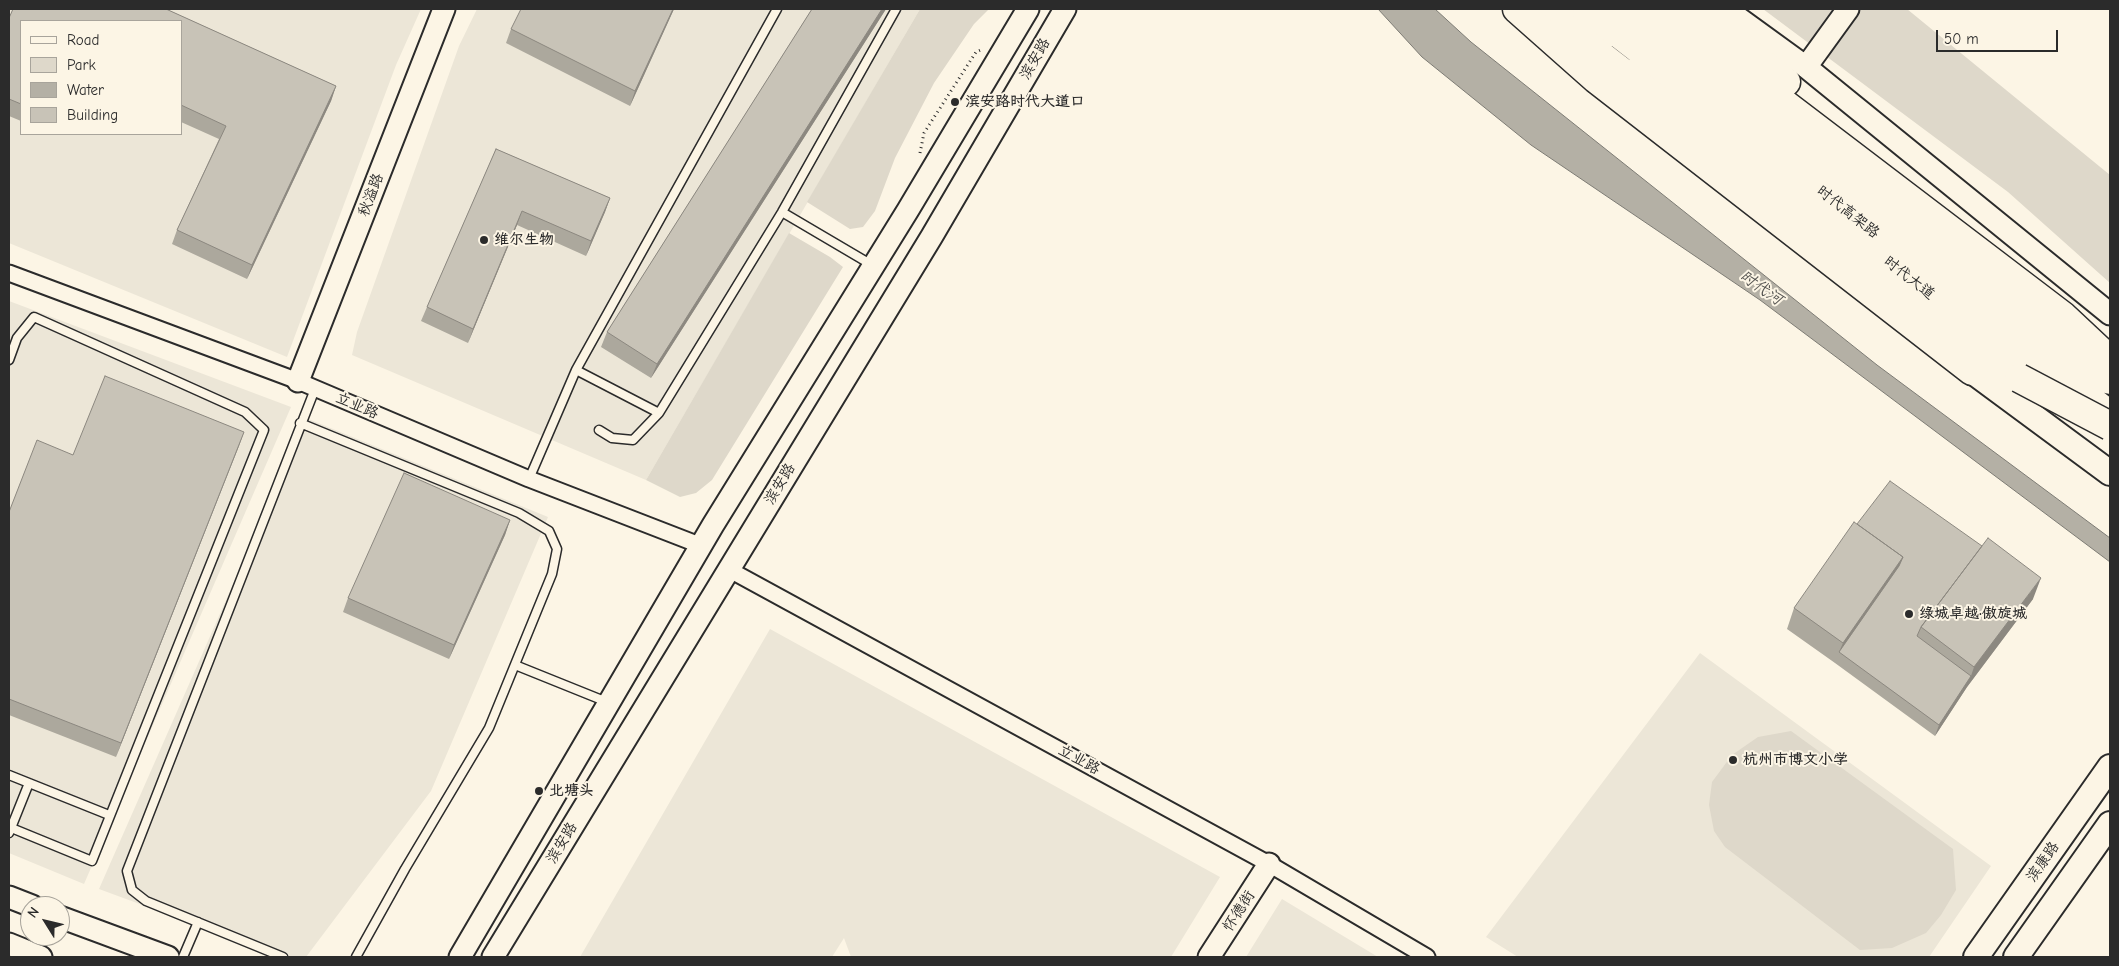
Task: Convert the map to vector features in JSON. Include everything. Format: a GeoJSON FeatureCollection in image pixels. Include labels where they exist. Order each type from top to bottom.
{"type":"FeatureCollection","features":[{"type":"Feature","properties":{"kind":"highway"},"geometry":{"type":"LineString","coordinates":[[1517,9],[1596,78],[1972,371]]}},
{"type":"Feature","properties":{"kind":"highway","name":"时代高架路"},"geometry":{"type":"LineString","coordinates":[[1586,9],[2110,415]]}},
{"type":"Feature","properties":{"kind":"highway","name":"时代高架路"},"geometry":{"type":"LineString","coordinates":[[1622,9],[2110,380]]}},
{"type":"Feature","properties":{"kind":"highway"},"geometry":{"type":"LineString","coordinates":[[1660,9],[2063,316],[2110,360]]}},
{"type":"Feature","properties":{"kind":"highway"},"geometry":{"type":"LineString","coordinates":[[1695,9],[1983,239]]}},
{"type":"Feature","properties":{"kind":"highway"},"geometry":{"type":"LineString","coordinates":[[1565,18],[2019,378],[2110,426]]}},
{"type":"Feature","properties":{"kind":"main road","name":"秋溢路"},"geometry":{"type":"LineString","coordinates":[[306,385],[444,9]]}},
{"type":"Feature","properties":{"kind":"main road","name":"滨安路"},"geometry":{"type":"LineString","coordinates":[[460,957],[702,546],[1028,9]]}},
{"type":"Feature","properties":{"kind":"main road","name":"滨安路"},"geometry":{"type":"LineString","coordinates":[[493,957],[927,244],[1064,9]]}},
{"type":"Feature","properties":{"kind":"main road","name":"时代大道"},"geometry":{"type":"LineString","coordinates":[[1543,9],[1565,18],[2110,436]]}},
{"type":"Feature","properties":{"kind":"main road"},"geometry":{"type":"LineString","coordinates":[[1641,9],[2110,367]]}},
{"type":"Feature","properties":{"kind":"main road"},"geometry":{"type":"LineString","coordinates":[[1726,9],[1806,66],[2110,314]]}},
{"type":"Feature","properties":{"kind":"main road"},"geometry":{"type":"LineString","coordinates":[[1806,66],[1848,9]]}},
{"type":"Feature","properties":{"kind":"main road"},"geometry":{"type":"LineString","coordinates":[[1983,239],[2110,344]]}},
{"type":"Feature","properties":{"kind":"main road"},"geometry":{"type":"LineString","coordinates":[[1972,371],[2110,473]]}},
{"type":"Feature","properties":{"kind":"main road","name":"滨康路"},"geometry":{"type":"LineString","coordinates":[[1976,957],[2110,767]]}},
{"type":"Feature","properties":{"kind":"main road"},"geometry":{"type":"LineString","coordinates":[[2016,957],[2110,824]]}},
{"type":"Feature","properties":{"kind":"main road","name":"怀德街"},"geometry":{"type":"LineString","coordinates":[[1210,957],[1269,864]]}},
{"type":"Feature","properties":{"kind":"main road"},"geometry":{"type":"LineString","coordinates":[[70,921],[168,957]]}},
{"type":"Feature","properties":{"kind":"main road"},"geometry":{"type":"LineString","coordinates":[[9,944],[41,957]]}},
{"type":"Feature","properties":{"kind":"street","name":"立业路"},"geometry":{"type":"LineString","coordinates":[[9,273],[306,385],[529,479],[702,546]]}},
{"type":"Feature","properties":{"kind":"street","name":"立业路"},"geometry":{"type":"LineString","coordinates":[[728,569],[1269,864],[1427,957]]}},
{"type":"Feature","properties":{"kind":"lane"},"geometry":{"type":"LineString","coordinates":[[529,479],[576,370],[777,9]]}},
{"type":"Feature","properties":{"kind":"lane"},"geometry":{"type":"LineString","coordinates":[[599,430],[612,438],[633,440],[660,413],[782,212],[896,9]]}},
{"type":"Feature","properties":{"kind":"lane"},"geometry":{"type":"LineString","coordinates":[[782,212],[873,266]]}},
{"type":"Feature","properties":{"kind":"lane"},"geometry":{"type":"LineString","coordinates":[[9,360],[17,338],[34,317],[245,412],[264,430],[92,861],[10,829],[29,783]]}},
{"type":"Feature","properties":{"kind":"lane"},"geometry":{"type":"LineString","coordinates":[[576,370],[660,413]]}},
{"type":"Feature","properties":{"kind":"lane"},"geometry":{"type":"LineString","coordinates":[[282,957],[138,896],[128,882],[126,871],[300,423],[306,385]]}},
{"type":"Feature","properties":{"kind":"lane"},"geometry":{"type":"LineString","coordinates":[[300,423],[519,513],[549,531],[555,541],[556,559],[489,728],[405,869],[356,957]]}},
{"type":"Feature","properties":{"kind":"lane"},"geometry":{"type":"LineString","coordinates":[[514,665],[609,703]]}},
{"type":"Feature","properties":{"kind":"lane"},"geometry":{"type":"LineString","coordinates":[[9,775],[109,815]]}},
{"type":"Feature","properties":{"kind":"lane"},"geometry":{"type":"LineString","coordinates":[[183,957],[198,922]]}},
{"type":"Feature","properties":{"kind":"shaded area"},"geometry":{"type":"Polygon","coordinates":[[[9,9],[421,9],[396,65],[287,357],[9,243],[9,9]]]}},
{"type":"Feature","properties":{"kind":"shaded area"},"geometry":{"type":"Polygon","coordinates":[[[477,9],[920,9],[646,480],[352,355],[357,332],[459,46],[477,9]]]}},
{"type":"Feature","properties":{"kind":"shaded area"},"geometry":{"type":"Polygon","coordinates":[[[9,301],[291,407],[84,884],[9,853],[9,301]]]}},
{"type":"Feature","properties":{"kind":"shaded area"},"geometry":{"type":"Polygon","coordinates":[[[306,418],[548,517],[431,791],[306,957],[283,957],[99,889],[306,418]]]}},
{"type":"Feature","properties":{"kind":"shaded area"},"geometry":{"type":"Polygon","coordinates":[[[770,629],[1220,877],[1171,957],[851,957],[844,938],[832,957],[580,957],[770,629]]]}},
{"type":"Feature","properties":{"kind":"shaded area","name":"杭州市博文小学"},"geometry":{"type":"Polygon","coordinates":[[[1700,653],[1991,866],[1929,957],[1518,957],[1486,937],[1700,653]]]}},
{"type":"Feature","properties":{"kind":"shaded area"},"geometry":{"type":"Polygon","coordinates":[[[1282,899],[1378,957],[1246,957],[1282,899]]]}},
{"type":"Feature","properties":{"kind":"green space"},"geometry":{"type":"Polygon","coordinates":[[[920,9],[989,9],[974,24],[934,83],[895,158],[875,211],[863,227],[850,229],[807,202],[920,9]]]}},
{"type":"Feature","properties":{"kind":"green space"},"geometry":{"type":"Polygon","coordinates":[[[1763,9],[1907,9],[2110,175],[2110,283],[2008,192],[1763,9]]]}},
{"type":"Feature","properties":{"kind":"green space"},"geometry":{"type":"Polygon","coordinates":[[[789,233],[830,257],[843,267],[712,480],[696,493],[680,497],[646,480],[789,233]]]}},
{"type":"Feature","properties":{"kind":"green space"},"geometry":{"type":"Polygon","coordinates":[[[1791,731],[1953,849],[1956,890],[1941,915],[1926,933],[1892,948],[1860,950],[1725,847],[1714,831],[1709,805],[1712,782],[1732,755],[1758,737],[1791,731]]]}},
{"type":"Feature","properties":{"kind":"water","name":"时代河"},"geometry":{"type":"Polygon","coordinates":[[[1378,9],[1435,9],[1471,42],[1877,365],[2110,538],[2110,562],[1760,300],[1531,145],[1422,57],[1378,9]]]}},
{"type":"Feature","properties":{"kind":"building"},"geometry":{"type":"Polygon","coordinates":[[[13,9],[166,9],[336,86],[252,265],[177,230],[226,126],[182,105],[182,20],[20,20],[20,104],[9,99],[9,18],[13,9]]]}},
{"type":"Feature","properties":{"kind":"building"},"geometry":{"type":"Polygon","coordinates":[[[521,9],[673,9],[635,91],[511,29],[521,9]]]}},
{"type":"Feature","properties":{"kind":"building"},"geometry":{"type":"Polygon","coordinates":[[[812,9],[882,9],[657,364],[607,332],[812,9]]]}},
{"type":"Feature","properties":{"kind":"building","name":"维尔生物"},"geometry":{"type":"Polygon","coordinates":[[[496,149],[610,198],[591,241],[522,211],[473,329],[427,307],[496,149]]]}},
{"type":"Feature","properties":{"kind":"building"},"geometry":{"type":"Polygon","coordinates":[[[105,376],[244,432],[121,743],[9,699],[9,512],[37,440],[73,455],[105,376]]]}},
{"type":"Feature","properties":{"kind":"building"},"geometry":{"type":"Polygon","coordinates":[[[404,473],[510,520],[454,645],[348,598],[404,473]]]}},
{"type":"Feature","properties":{"kind":"building"},"geometry":{"type":"Polygon","coordinates":[[[1890,481],[1982,546],[1921,627],[1917,636],[1971,676],[1939,725],[1839,652],[1899,566],[1903,557],[1857,524],[1890,481]]]}},
{"type":"Feature","properties":{"kind":"building"},"geometry":{"type":"Polygon","coordinates":[[[1854,522],[1903,557],[1843,643],[1794,608],[1854,522]]]}},
{"type":"Feature","properties":{"kind":"building"},"geometry":{"type":"Polygon","coordinates":[[[1988,538],[2041,578],[1974,667],[1921,627],[1988,538]]]}},
{"type":"Feature","properties":{"kind":"place","name":"滨安路时代大道口"},"geometry":{"type":"Point","coordinates":[955,102]}},
{"type":"Feature","properties":{"kind":"place","name":"维尔生物"},"geometry":{"type":"Point","coordinates":[484,240]}},
{"type":"Feature","properties":{"kind":"place","name":"绿城卓越·傲旋城"},"geometry":{"type":"Point","coordinates":[1909,614]}},
{"type":"Feature","properties":{"kind":"place","name":"杭州市博文小学"},"geometry":{"type":"Point","coordinates":[1733,760]}},
{"type":"Feature","properties":{"kind":"place","name":"北塘头"},"geometry":{"type":"Point","coordinates":[539,791]}}]}
